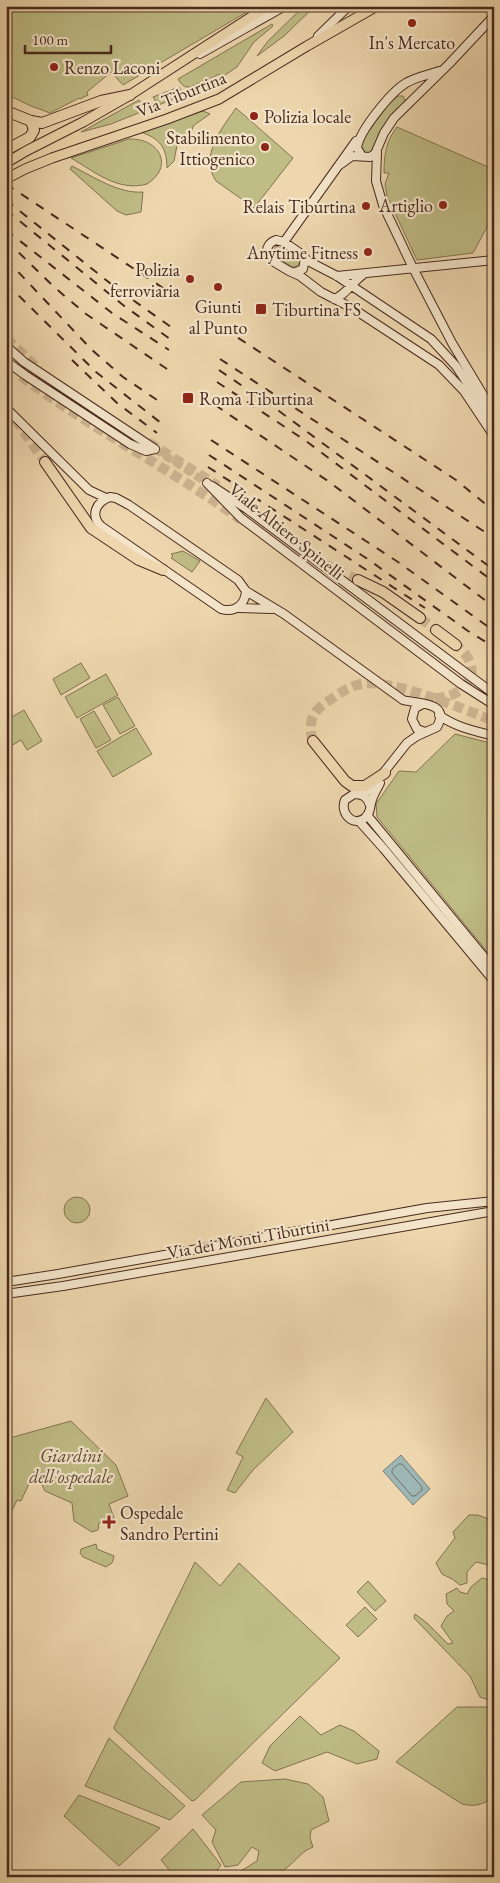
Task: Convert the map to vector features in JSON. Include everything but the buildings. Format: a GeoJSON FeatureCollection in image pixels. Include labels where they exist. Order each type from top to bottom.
{"type":"FeatureCollection","features":[{"type":"Feature","properties":{"kind":"highway"},"geometry":{"type":"LineString","coordinates":[[6,111],[33,125],[100,101],[130,95]]}},
{"type":"Feature","properties":{"kind":"highway"},"geometry":{"type":"LineString","coordinates":[[6,150],[30,137],[33,125]]}},
{"type":"Feature","properties":{"kind":"highway"},"geometry":{"type":"LineString","coordinates":[[45,462],[91,528],[139,560],[163,570]]}},
{"type":"Feature","properties":{"kind":"highway"},"geometry":{"type":"LineString","coordinates":[[358,580],[384,592],[420,618]]}},
{"type":"Feature","properties":{"kind":"highway"},"geometry":{"type":"LineString","coordinates":[[436,630],[456,645]]}},
{"type":"Feature","properties":{"kind":"highway"},"geometry":{"type":"LineString","coordinates":[[313,741],[352,786],[365,786],[385,773]]}},
{"type":"Feature","properties":{"kind":"main road","name":"Via Tiburtina"},"geometry":{"type":"LineString","coordinates":[[6,163],[130,95],[268,6]]}},
{"type":"Feature","properties":{"kind":"main road"},"geometry":{"type":"LineString","coordinates":[[307,46],[377,6]]}},
{"type":"Feature","properties":{"kind":"main road","name":"Via Tiburtina"},"geometry":{"type":"LineString","coordinates":[[6,179],[67,153],[199,108],[227,96],[307,46]]}},
{"type":"Feature","properties":{"kind":"street","name":"Via Tiburtina"},"geometry":{"type":"LineString","coordinates":[[164,74],[286,6]]}},
{"type":"Feature","properties":{"kind":"street","name":"Via Tiburtina"},"geometry":{"type":"LineString","coordinates":[[307,46],[349,6]]}},
{"type":"Feature","properties":{"kind":"street"},"geometry":{"type":"LineString","coordinates":[[494,16],[394,118],[384,133],[377,152],[376,177],[378,192],[412,268],[462,361],[494,413]]}},
{"type":"Feature","properties":{"kind":"street"},"geometry":{"type":"LineString","coordinates":[[284,242],[387,100],[404,85],[443,70]]}},
{"type":"Feature","properties":{"kind":"street"},"geometry":{"type":"LineString","coordinates":[[360,138],[356,148],[362,156]]}},
{"type":"Feature","properties":{"kind":"street"},"geometry":{"type":"LineString","coordinates":[[341,164],[352,156],[372,156],[377,152]]}},
{"type":"Feature","properties":{"kind":"street"},"geometry":{"type":"LineString","coordinates":[[494,424],[458,368],[422,332],[337,276],[305,259],[300,253],[284,242],[276,240],[271,243],[267,249],[267,254],[274,262],[360,313],[444,369],[464,390],[494,436]]}},
{"type":"Feature","properties":{"kind":"street"},"geometry":{"type":"LineString","coordinates":[[294,273],[303,269],[305,259]]}},
{"type":"Feature","properties":{"kind":"street"},"geometry":{"type":"LineString","coordinates":[[337,276],[494,260]]}},
{"type":"Feature","properties":{"kind":"street"},"geometry":{"type":"LineString","coordinates":[[334,299],[341,296],[350,285],[365,273]]}},
{"type":"Feature","properties":{"kind":"street"},"geometry":{"type":"LineString","coordinates":[[6,346],[24,362],[155,449],[146,451],[130,444],[6,361]]}},
{"type":"Feature","properties":{"kind":"street"},"geometry":{"type":"LineString","coordinates":[[6,408],[89,490],[106,498],[116,498],[136,510],[233,576],[246,591],[284,614],[403,700],[415,704],[429,704],[435,707],[439,715],[448,722],[462,728],[494,736]]}},
{"type":"Feature","properties":{"kind":"street","name":"Viale Altiero Spinelli"},"geometry":{"type":"LineString","coordinates":[[494,694],[247,509],[207,483],[241,518],[461,684],[494,705]]}},
{"type":"Feature","properties":{"kind":"street"},"geometry":{"type":"LineString","coordinates":[[89,490],[96,508],[95,518],[101,526],[221,609],[274,609]]}},
{"type":"Feature","properties":{"kind":"street"},"geometry":{"type":"LineString","coordinates":[[96,508],[106,498]]}},
{"type":"Feature","properties":{"kind":"street"},"geometry":{"type":"LineString","coordinates":[[239,608],[244,601],[246,591]]}},
{"type":"Feature","properties":{"kind":"street"},"geometry":{"type":"LineString","coordinates":[[403,700],[417,729],[425,732]]}},
{"type":"Feature","properties":{"kind":"street"},"geometry":{"type":"LineString","coordinates":[[423,704],[415,708],[407,743],[385,773],[368,791],[349,796],[345,800],[343,809],[349,819],[359,821],[384,849],[494,981]]}},
{"type":"Feature","properties":{"kind":"street"},"geometry":{"type":"LineString","coordinates":[[436,727],[439,715]]}},
{"type":"Feature","properties":{"kind":"street"},"geometry":{"type":"LineString","coordinates":[[407,743],[436,727],[462,728]]}},
{"type":"Feature","properties":{"kind":"street"},"geometry":{"type":"LineString","coordinates":[[359,821],[368,815],[370,805],[385,773]]}},
{"type":"Feature","properties":{"kind":"street"},"geometry":{"type":"LineString","coordinates":[[360,794],[368,800],[370,805]]}},
{"type":"Feature","properties":{"kind":"street"},"geometry":{"type":"LineString","coordinates":[[368,815],[494,969]]}},
{"type":"Feature","properties":{"kind":"street","name":"Via dei Monti Tiburtini"},"geometry":{"type":"LineString","coordinates":[[6,1282],[427,1208],[494,1201]]}},
{"type":"Feature","properties":{"kind":"street","name":"Via dei Monti Tiburtini"},"geometry":{"type":"LineString","coordinates":[[6,1294],[63,1286],[494,1211]]}},
{"type":"Feature","properties":{"kind":"green space"},"geometry":{"type":"Polygon","coordinates":[[[6,6],[257,6],[123,85],[111,72],[87,92],[88,95],[50,113],[6,94],[6,6]]]}},
{"type":"Feature","properties":{"kind":"green space"},"geometry":{"type":"Polygon","coordinates":[[[304,6],[315,6],[284,36],[257,56],[268,41],[304,6]]]}},
{"type":"Feature","properties":{"kind":"green space"},"geometry":{"type":"Polygon","coordinates":[[[272,24],[273,26],[254,42],[237,67],[222,77],[219,74],[191,87],[181,84],[178,79],[272,24]]]}},
{"type":"Feature","properties":{"kind":"green space"},"geometry":{"type":"Polygon","coordinates":[[[179,87],[182,92],[181,96],[111,124],[81,132],[139,100],[144,107],[156,102],[153,97],[179,87]]]}},
{"type":"Feature","properties":{"kind":"green space"},"geometry":{"type":"Polygon","coordinates":[[[398,96],[403,96],[404,103],[382,128],[372,152],[363,152],[361,150],[361,142],[388,105],[398,96]]]}},
{"type":"Feature","properties":{"kind":"green space"},"geometry":{"type":"Polygon","coordinates":[[[236,108],[293,158],[254,208],[216,181],[211,172],[211,152],[214,143],[236,108]]]}},
{"type":"Feature","properties":{"kind":"green space"},"geometry":{"type":"Polygon","coordinates":[[[203,111],[210,114],[194,125],[186,143],[177,145],[174,161],[167,168],[166,155],[161,145],[153,137],[140,132],[203,111]]]}},
{"type":"Feature","properties":{"kind":"green space","name":"Artiglio"},"geometry":{"type":"Polygon","coordinates":[[[397,127],[488,167],[494,172],[494,214],[473,253],[417,260],[387,196],[385,184],[389,173],[384,173],[386,148],[397,127]]]}},
{"type":"Feature","properties":{"kind":"green space"},"geometry":{"type":"Polygon","coordinates":[[[129,139],[148,143],[160,154],[162,162],[160,169],[147,184],[136,186],[117,183],[71,158],[129,139]]]}},
{"type":"Feature","properties":{"kind":"green space"},"geometry":{"type":"Polygon","coordinates":[[[72,166],[116,188],[143,192],[141,212],[126,215],[117,211],[70,169],[72,166]]]}},
{"type":"Feature","properties":{"kind":"green space"},"geometry":{"type":"Polygon","coordinates":[[[277,246],[298,258],[300,262],[298,266],[292,267],[275,256],[273,250],[277,246]]]}},
{"type":"Feature","properties":{"kind":"green space"},"geometry":{"type":"Polygon","coordinates":[[[183,551],[200,561],[192,572],[171,558],[173,556],[171,554],[183,551]]]}},
{"type":"Feature","properties":{"kind":"green space"},"geometry":{"type":"Polygon","coordinates":[[[81,663],[90,678],[61,695],[53,679],[81,663]]]}},
{"type":"Feature","properties":{"kind":"green space"},"geometry":{"type":"Polygon","coordinates":[[[106,674],[118,695],[77,718],[65,697],[106,674]]]}},
{"type":"Feature","properties":{"kind":"green space"},"geometry":{"type":"Polygon","coordinates":[[[118,697],[135,726],[120,734],[103,705],[118,697]]]}},
{"type":"Feature","properties":{"kind":"green space"},"geometry":{"type":"Polygon","coordinates":[[[24,710],[42,741],[27,750],[21,740],[6,749],[6,716],[8,719],[24,710]]]}},
{"type":"Feature","properties":{"kind":"green space"},"geometry":{"type":"Polygon","coordinates":[[[94,711],[111,740],[96,748],[80,719],[94,711]]]}},
{"type":"Feature","properties":{"kind":"green space"},"geometry":{"type":"Polygon","coordinates":[[[136,728],[152,754],[113,777],[97,751],[136,728]]]}},
{"type":"Feature","properties":{"kind":"green space"},"geometry":{"type":"Polygon","coordinates":[[[455,734],[494,744],[494,960],[377,817],[376,804],[399,771],[416,772],[455,734]]]}},
{"type":"Feature","properties":{"kind":"green space"},"geometry":{"type":"Polygon","coordinates":[[[77,1197],[86,1201],[90,1210],[86,1219],[77,1223],[68,1219],[64,1210],[68,1201],[77,1197]]]}},
{"type":"Feature","properties":{"kind":"green space"},"geometry":{"type":"Polygon","coordinates":[[[266,1398],[293,1432],[253,1470],[235,1493],[227,1490],[243,1457],[236,1453],[266,1398]]]}},
{"type":"Feature","properties":{"kind":"green space","name":"Giardini dell'ospedale"},"geometry":{"type":"Polygon","coordinates":[[[71,1421],[116,1465],[128,1496],[109,1504],[114,1518],[99,1523],[98,1530],[92,1532],[74,1521],[72,1503],[45,1491],[35,1471],[21,1501],[17,1500],[8,1519],[6,1519],[6,1439],[71,1421]]]}},
{"type":"Feature","properties":{"kind":"green space"},"geometry":{"type":"Polygon","coordinates":[[[469,1515],[478,1515],[494,1521],[494,1561],[489,1565],[476,1562],[467,1572],[467,1583],[460,1585],[442,1574],[436,1563],[455,1538],[453,1532],[469,1515]]]}},
{"type":"Feature","properties":{"kind":"green space"},"geometry":{"type":"Polygon","coordinates":[[[96,1544],[97,1549],[114,1556],[112,1563],[106,1567],[83,1557],[80,1553],[81,1549],[96,1544]]]}},
{"type":"Feature","properties":{"kind":"green space"},"geometry":{"type":"Polygon","coordinates":[[[195,1562],[220,1586],[239,1563],[340,1658],[192,1801],[114,1727],[195,1562]]]}},
{"type":"Feature","properties":{"kind":"green space"},"geometry":{"type":"Polygon","coordinates":[[[482,1578],[490,1580],[494,1587],[494,1700],[480,1697],[470,1676],[414,1618],[415,1614],[448,1644],[453,1643],[441,1626],[447,1616],[454,1611],[447,1604],[446,1594],[457,1588],[460,1592],[467,1594],[471,1587],[482,1578]]]}},
{"type":"Feature","properties":{"kind":"green space"},"geometry":{"type":"Polygon","coordinates":[[[368,1581],[386,1601],[375,1611],[357,1592],[368,1581]]]}},
{"type":"Feature","properties":{"kind":"green space"},"geometry":{"type":"Polygon","coordinates":[[[365,1607],[377,1619],[358,1637],[346,1625],[365,1607]]]}},
{"type":"Feature","properties":{"kind":"green space"},"geometry":{"type":"Polygon","coordinates":[[[457,1707],[494,1707],[494,1796],[479,1804],[462,1804],[396,1762],[457,1707]]]}},
{"type":"Feature","properties":{"kind":"green space"},"geometry":{"type":"Polygon","coordinates":[[[300,1716],[321,1735],[340,1725],[354,1731],[379,1751],[377,1759],[357,1764],[327,1752],[275,1771],[262,1763],[270,1746],[300,1716]]]}},
{"type":"Feature","properties":{"kind":"green space"},"geometry":{"type":"Polygon","coordinates":[[[109,1738],[185,1806],[170,1820],[85,1786],[109,1738]]]}},
{"type":"Feature","properties":{"kind":"green space"},"geometry":{"type":"Polygon","coordinates":[[[285,1779],[308,1784],[323,1797],[329,1821],[311,1830],[310,1838],[313,1847],[278,1873],[265,1877],[231,1877],[257,1861],[259,1851],[252,1847],[238,1865],[225,1867],[212,1842],[216,1830],[202,1815],[241,1782],[285,1779]]]}},
{"type":"Feature","properties":{"kind":"green space"},"geometry":{"type":"Polygon","coordinates":[[[79,1795],[160,1828],[119,1866],[64,1816],[79,1795]]]}},
{"type":"Feature","properties":{"kind":"green space"},"geometry":{"type":"Polygon","coordinates":[[[193,1829],[221,1865],[212,1877],[175,1877],[161,1860],[193,1829]]]}},
{"type":"Feature","properties":{"kind":"water"},"geometry":{"type":"Polygon","coordinates":[[[401,1455],[430,1489],[413,1505],[383,1471],[401,1455]]]}},
{"type":"Feature","properties":{"kind":"tunnel"},"geometry":{"type":"LineString","coordinates":[[6,338],[39,370]]}},
{"type":"Feature","properties":{"kind":"tunnel"},"geometry":{"type":"LineString","coordinates":[[21,376],[75,414],[187,483],[241,520]]}},
{"type":"Feature","properties":{"kind":"tunnel"},"geometry":{"type":"LineString","coordinates":[[15,419],[45,462]]}},
{"type":"Feature","properties":{"kind":"tunnel"},"geometry":{"type":"LineString","coordinates":[[148,442],[218,486]]}},
{"type":"Feature","properties":{"kind":"tunnel"},"geometry":{"type":"LineString","coordinates":[[155,449],[207,483]]}},
{"type":"Feature","properties":{"kind":"tunnel"},"geometry":{"type":"LineString","coordinates":[[322,563],[358,580]]}},
{"type":"Feature","properties":{"kind":"tunnel"},"geometry":{"type":"LineString","coordinates":[[420,618],[436,630]]}},
{"type":"Feature","properties":{"kind":"tunnel"},"geometry":{"type":"LineString","coordinates":[[435,698],[457,693],[470,680],[472,672],[470,663],[465,654],[456,645]]}},
{"type":"Feature","properties":{"kind":"tunnel"},"geometry":{"type":"LineString","coordinates":[[313,741],[311,725],[316,711],[342,692],[361,684],[374,683],[408,690],[446,702],[494,721]]}},
{"type":"Feature","properties":{"kind":"railway"},"geometry":{"type":"LineString","coordinates":[[6,184],[175,296]]}},
{"type":"Feature","properties":{"kind":"railway"},"geometry":{"type":"LineString","coordinates":[[6,200],[116,288],[171,327]]}},
{"type":"Feature","properties":{"kind":"railway"},"geometry":{"type":"LineString","coordinates":[[6,210],[123,305],[170,339]]}},
{"type":"Feature","properties":{"kind":"railway"},"geometry":{"type":"LineString","coordinates":[[6,230],[112,313],[169,350]]}},
{"type":"Feature","properties":{"kind":"railway"},"geometry":{"type":"LineString","coordinates":[[6,240],[54,287],[86,314],[167,369]]}},
{"type":"Feature","properties":{"kind":"railway"},"geometry":{"type":"LineString","coordinates":[[6,259],[91,349],[123,377],[163,404]]}},
{"type":"Feature","properties":{"kind":"railway"},"geometry":{"type":"LineString","coordinates":[[6,283],[96,372],[161,423]]}},
{"type":"Feature","properties":{"kind":"railway"},"geometry":{"type":"LineString","coordinates":[[223,328],[456,480],[494,511]]}},
{"type":"Feature","properties":{"kind":"railway"},"geometry":{"type":"LineString","coordinates":[[220,359],[494,538]]}},
{"type":"Feature","properties":{"kind":"railway"},"geometry":{"type":"LineString","coordinates":[[72,360],[117,403],[157,433]]}},
{"type":"Feature","properties":{"kind":"railway"},"geometry":{"type":"LineString","coordinates":[[219,370],[279,411],[494,570]]}},
{"type":"Feature","properties":{"kind":"railway"},"geometry":{"type":"LineString","coordinates":[[217,382],[306,441],[494,582]]}},
{"type":"Feature","properties":{"kind":"railway"},"geometry":{"type":"LineString","coordinates":[[215,405],[328,481],[494,607]]}},
{"type":"Feature","properties":{"kind":"railway"},"geometry":{"type":"LineString","coordinates":[[211,440],[398,562],[494,631]]}},
{"type":"Feature","properties":{"kind":"railway"},"geometry":{"type":"LineString","coordinates":[[209,455],[369,560],[468,631],[494,647]]}},
{"type":"Feature","properties":{"kind":"railway"},"geometry":{"type":"LineString","coordinates":[[208,467],[425,608]]}},
{"type":"Feature","properties":{"kind":"place","name":"In's Mercato"},"geometry":{"type":"Point","coordinates":[412,23]}},
{"type":"Feature","properties":{"kind":"place","name":"Renzo Laconi"},"geometry":{"type":"Point","coordinates":[54,67]}},
{"type":"Feature","properties":{"kind":"place","name":"Polizia locale"},"geometry":{"type":"Point","coordinates":[254,116]}},
{"type":"Feature","properties":{"kind":"place","name":"Stabilimento Ittiogenico"},"geometry":{"type":"Point","coordinates":[265,147]}},
{"type":"Feature","properties":{"kind":"place","name":"Artiglio"},"geometry":{"type":"Point","coordinates":[443,205]}},
{"type":"Feature","properties":{"kind":"place","name":"Relais Tiburtina"},"geometry":{"type":"Point","coordinates":[366,206]}},
{"type":"Feature","properties":{"kind":"place","name":"Anytime Fitness"},"geometry":{"type":"Point","coordinates":[368,252]}},
{"type":"Feature","properties":{"kind":"place","name":"Polizia ferroviaria"},"geometry":{"type":"Point","coordinates":[190,279]}},
{"type":"Feature","properties":{"kind":"place","name":"Giunti al Punto"},"geometry":{"type":"Point","coordinates":[218,287]}},
{"type":"Feature","properties":{"kind":"place","name":"Tiburtina FS"},"geometry":{"type":"Point","coordinates":[261,309]}},
{"type":"Feature","properties":{"kind":"place","name":"Roma Tiburtina"},"geometry":{"type":"Point","coordinates":[188,398]}},
{"type":"Feature","properties":{"kind":"place","name":"Ospedale Sandro Pertini"},"geometry":{"type":"Point","coordinates":[109,1522]}}]}
